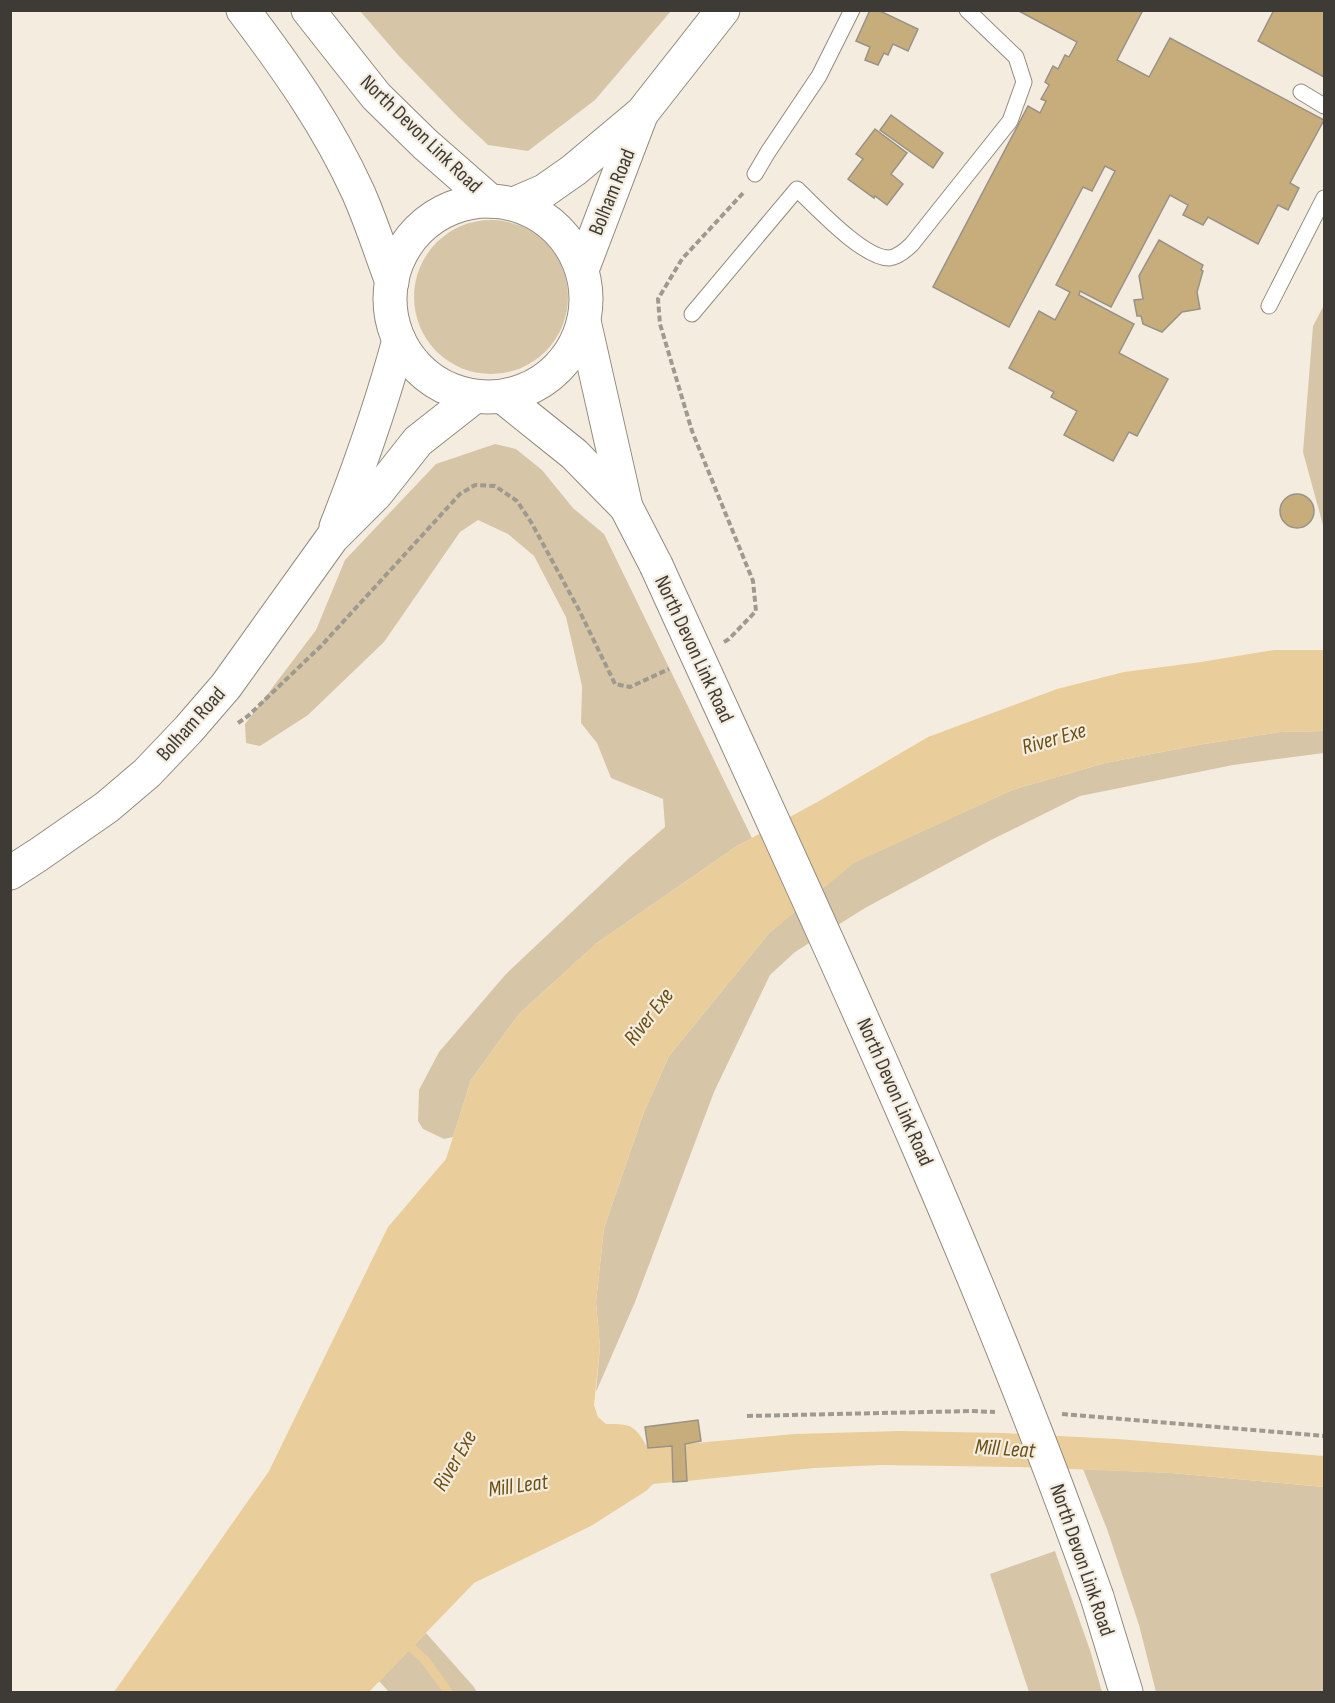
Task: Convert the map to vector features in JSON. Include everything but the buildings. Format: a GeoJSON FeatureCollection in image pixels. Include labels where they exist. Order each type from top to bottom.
{"type":"FeatureCollection","features":[{"type":"Feature","properties":{"kind":"main road"},"geometry":{"type":"LineString","coordinates":[[243,10],[284,63],[320,118],[358,193],[392,282]]}},
{"type":"Feature","properties":{"kind":"main road","name":"North Devon Link Road"},"geometry":{"type":"LineString","coordinates":[[308,10],[376,96],[425,144],[502,203]]}},
{"type":"Feature","properties":{"kind":"main road","name":"Bolham Road"},"geometry":{"type":"LineString","coordinates":[[502,203],[544,190],[574,170],[642,114],[723,10]]}},
{"type":"Feature","properties":{"kind":"main road","name":"Bolham Road"},"geometry":{"type":"LineString","coordinates":[[582,270],[642,114]]}},
{"type":"Feature","properties":{"kind":"main road"},"geometry":{"type":"LineString","coordinates":[[502,203],[537,214],[556,229],[572,248],[582,270],[587,296],[584,321],[573,349],[555,372],[531,388],[488,397],[450,390],[429,378],[412,361],[399,340],[391,312],[392,282],[400,256],[416,233],[437,216],[462,204],[502,203]]}},
{"type":"Feature","properties":{"kind":"main road","name":"North Devon Link Road"},"geometry":{"type":"LineString","coordinates":[[584,321],[626,507],[656,565],[912,1130],[1059,1491],[1097,1597],[1126,1692]]}},
{"type":"Feature","properties":{"kind":"main road","name":"Bolham Road"},"geometry":{"type":"LineString","coordinates":[[332,538],[390,375],[399,340]]}},
{"type":"Feature","properties":{"kind":"main road","name":"North Devon Link Road"},"geometry":{"type":"LineString","coordinates":[[488,397],[574,454],[626,507]]}},
{"type":"Feature","properties":{"kind":"main road","name":"Bolham Road"},"geometry":{"type":"LineString","coordinates":[[10,873],[107,807],[147,773],[226,686],[332,538],[376,494],[418,441],[488,397]]}},
{"type":"Feature","properties":{"kind":"lane"},"geometry":{"type":"LineString","coordinates":[[755,174],[819,76],[852,10]]}},
{"type":"Feature","properties":{"kind":"lane"},"geometry":{"type":"LineString","coordinates":[[692,314],[797,189],[857,244],[880,257],[891,258],[905,251],[912,244],[1010,121],[1024,82],[1016,57],[967,10]]}},
{"type":"Feature","properties":{"kind":"lane"},"geometry":{"type":"LineString","coordinates":[[1301,92],[1324,106]]}},
{"type":"Feature","properties":{"kind":"lane"},"geometry":{"type":"LineString","coordinates":[[1269,306],[1324,198]]}},
{"type":"Feature","properties":{"kind":"path"},"geometry":{"type":"LineString","coordinates":[[719,644],[729,639],[756,611],[753,581],[692,431],[660,324],[658,299],[682,259],[742,196],[755,174]]}},
{"type":"Feature","properties":{"kind":"path"},"geometry":{"type":"LineString","coordinates":[[230,728],[248,716],[321,646],[459,494],[475,485],[495,486],[517,501],[579,610],[615,684],[630,687],[678,664]]}},
{"type":"Feature","properties":{"kind":"shaded area"},"geometry":{"type":"Polygon","coordinates":[[[360,11],[671,11],[595,100],[528,151],[488,145],[398,55],[360,11]]]}},
{"type":"Feature","properties":{"kind":"shaded area"},"geometry":{"type":"Polygon","coordinates":[[[491,220],[520,226],[534,233],[545,243],[555,254],[562,268],[568,297],[562,326],[555,340],[545,351],[534,361],[520,368],[491,374],[462,368],[448,361],[437,351],[427,340],[420,326],[414,297],[420,268],[427,254],[437,243],[448,233],[462,226],[491,220]]]}},
{"type":"Feature","properties":{"kind":"shaded area"},"geometry":{"type":"Polygon","coordinates":[[[1324,305],[1324,529],[1303,452],[1313,326],[1324,305]]]}},
{"type":"Feature","properties":{"kind":"shaded area"},"geometry":{"type":"Polygon","coordinates":[[[495,444],[516,449],[542,470],[573,508],[604,534],[752,838],[597,943],[519,1014],[471,1080],[453,1137],[444,1139],[423,1129],[418,1121],[419,1090],[439,1052],[506,974],[665,827],[663,799],[611,778],[597,743],[581,723],[582,686],[566,617],[534,556],[508,534],[478,520],[460,532],[384,642],[308,715],[260,746],[246,743],[245,724],[316,630],[345,560],[436,464],[495,444]]]}},
{"type":"Feature","properties":{"kind":"shaded area"},"geometry":{"type":"Polygon","coordinates":[[[1324,731],[1324,753],[1233,765],[1080,796],[991,840],[865,908],[795,952],[770,975],[714,1092],[635,1302],[596,1392],[600,1347],[596,1302],[604,1228],[644,1112],[669,1056],[769,933],[853,863],[1012,790],[1105,763],[1198,745],[1280,732],[1324,731]]]}},
{"type":"Feature","properties":{"kind":"shaded area"},"geometry":{"type":"Polygon","coordinates":[[[1083,1469],[1172,1473],[1324,1487],[1324,1692],[1156,1692],[1139,1625],[1107,1529],[1083,1469]]]}},
{"type":"Feature","properties":{"kind":"shaded area"},"geometry":{"type":"Polygon","coordinates":[[[1055,1551],[1090,1650],[1102,1692],[1029,1692],[990,1574],[1055,1551]]]}},
{"type":"Feature","properties":{"kind":"shaded area"},"geometry":{"type":"Polygon","coordinates":[[[426,1633],[477,1692],[389,1692],[379,1681],[426,1633]]]}},
{"type":"Feature","properties":{"kind":"water"},"geometry":{"type":"Polygon","coordinates":[[[1274,650],[1324,650],[1324,731],[1280,732],[1105,763],[1012,790],[854,863],[769,933],[669,1056],[644,1112],[604,1228],[596,1302],[600,1347],[594,1405],[598,1417],[606,1424],[632,1427],[648,1448],[672,1446],[673,1482],[653,1484],[646,1491],[591,1526],[474,1583],[369,1692],[114,1692],[269,1471],[388,1227],[446,1159],[471,1080],[519,1014],[597,943],[737,846],[928,737],[1057,689],[1124,672],[1274,650]]]}},
{"type":"Feature","properties":{"kind":"water","name":"Mill Leat"},"geometry":{"type":"Polygon","coordinates":[[[900,1431],[1118,1439],[1324,1456],[1324,1487],[1171,1473],[881,1465],[814,1468],[687,1481],[685,1444],[794,1434],[900,1431]]]}},
{"type":"Feature","properties":{"kind":"waterway"},"geometry":{"type":"LineString","coordinates":[[403,1640],[425,1660],[448,1692]]}},
{"type":"Feature","properties":{"kind":"water label","name":"River Exe"},"geometry":{"type":"Point","coordinates":[1054,739]}},
{"type":"Feature","properties":{"kind":"water label","name":"River Exe"},"geometry":{"type":"Point","coordinates":[649,1017]}},
{"type":"Feature","properties":{"kind":"water label","name":"River Exe"},"geometry":{"type":"Point","coordinates":[455,1461]}}]}
